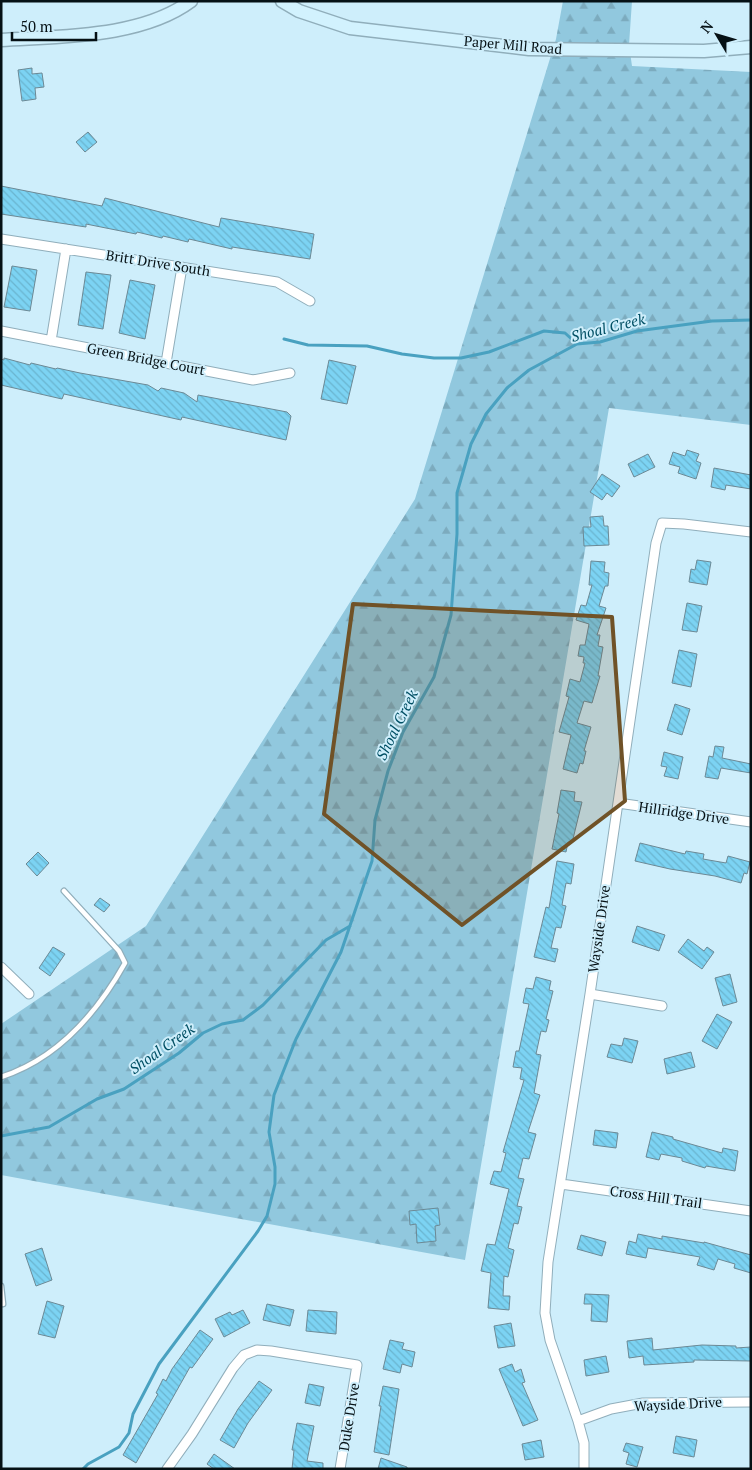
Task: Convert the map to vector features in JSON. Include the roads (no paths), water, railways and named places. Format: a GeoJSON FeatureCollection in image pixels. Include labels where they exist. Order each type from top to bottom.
{"type":"FeatureCollection","features":[{"type":"Feature","properties":{"kind":"street"},"geometry":{"type":"LineString","coordinates":[[1,40],[128,29],[156,21],[196,1]]}},
{"type":"Feature","properties":{"kind":"street","name":"Paper Mill Road"},"geometry":{"type":"LineString","coordinates":[[282,1],[299,11],[350,28],[529,49],[704,51],[751,47]]}},
{"type":"Feature","properties":{"kind":"street","name":"Britt Drive South"},"geometry":{"type":"LineString","coordinates":[[1,239],[277,282],[310,301]]}},
{"type":"Feature","properties":{"kind":"street"},"geometry":{"type":"LineString","coordinates":[[51,341],[66,249]]}},
{"type":"Feature","properties":{"kind":"street"},"geometry":{"type":"LineString","coordinates":[[166,363],[182,267]]}},
{"type":"Feature","properties":{"kind":"street","name":"Green Bridge Court"},"geometry":{"type":"LineString","coordinates":[[1,331],[253,380],[290,373]]}},
{"type":"Feature","properties":{"kind":"street","name":"Wayside Drive"},"geometry":{"type":"LineString","coordinates":[[584,1469],[584,1443],[550,1340],[545,1312],[548,1262],[590,994],[656,543],[662,523],[751,532]]}},
{"type":"Feature","properties":{"kind":"street","name":"Hillridge Drive"},"geometry":{"type":"LineString","coordinates":[[618,803],[751,822]]}},
{"type":"Feature","properties":{"kind":"street"},"geometry":{"type":"LineString","coordinates":[[1,967],[30,994]]}},
{"type":"Feature","properties":{"kind":"street"},"geometry":{"type":"LineString","coordinates":[[590,994],[662,1006]]}},
{"type":"Feature","properties":{"kind":"street","name":"Cross Hill Trail"},"geometry":{"type":"LineString","coordinates":[[561,1184],[751,1211]]}},
{"type":"Feature","properties":{"kind":"street","name":"Duke Drive"},"geometry":{"type":"LineString","coordinates":[[167,1469],[197,1427],[233,1368],[244,1355],[257,1350],[357,1365],[340,1469]]}},
{"type":"Feature","properties":{"kind":"street","name":"Wayside Drive"},"geometry":{"type":"LineString","coordinates":[[578,1421],[611,1409],[643,1403],[751,1402]]}},
{"type":"Feature","properties":{"kind":"lane"},"geometry":{"type":"LineString","coordinates":[[1,1077],[18,1072],[34,1064],[64,1042],[96,1009],[125,963],[119,951],[64,891]]}},
{"type":"Feature","properties":{"kind":"lane"},"geometry":{"type":"LineString","coordinates":[[1,1286],[3,1304],[1,1304]]}},
{"type":"Feature","properties":{"kind":"waterway","name":"Shoal Creek"},"geometry":{"type":"LineString","coordinates":[[83,1469],[88,1464],[119,1447],[129,1433],[133,1414],[159,1364],[258,1231],[267,1216],[275,1184],[275,1167],[269,1132],[274,1095],[296,1039],[341,952],[372,861],[375,820],[388,771],[403,732],[434,677],[451,615],[457,534],[457,493],[471,444],[486,414],[507,388],[529,370],[577,344],[600,342],[637,331],[712,321],[751,320]]}},
{"type":"Feature","properties":{"kind":"waterway"},"geometry":{"type":"LineString","coordinates":[[284,339],[308,345],[367,346],[402,354],[434,358],[461,358],[489,352],[544,331],[565,333],[577,344]]}},
{"type":"Feature","properties":{"kind":"waterway","name":"Shoal Creek"},"geometry":{"type":"LineString","coordinates":[[1,1136],[49,1127],[97,1099],[124,1089],[179,1053],[203,1033],[222,1024],[243,1020],[263,1005],[326,940],[350,926]]}}]}
